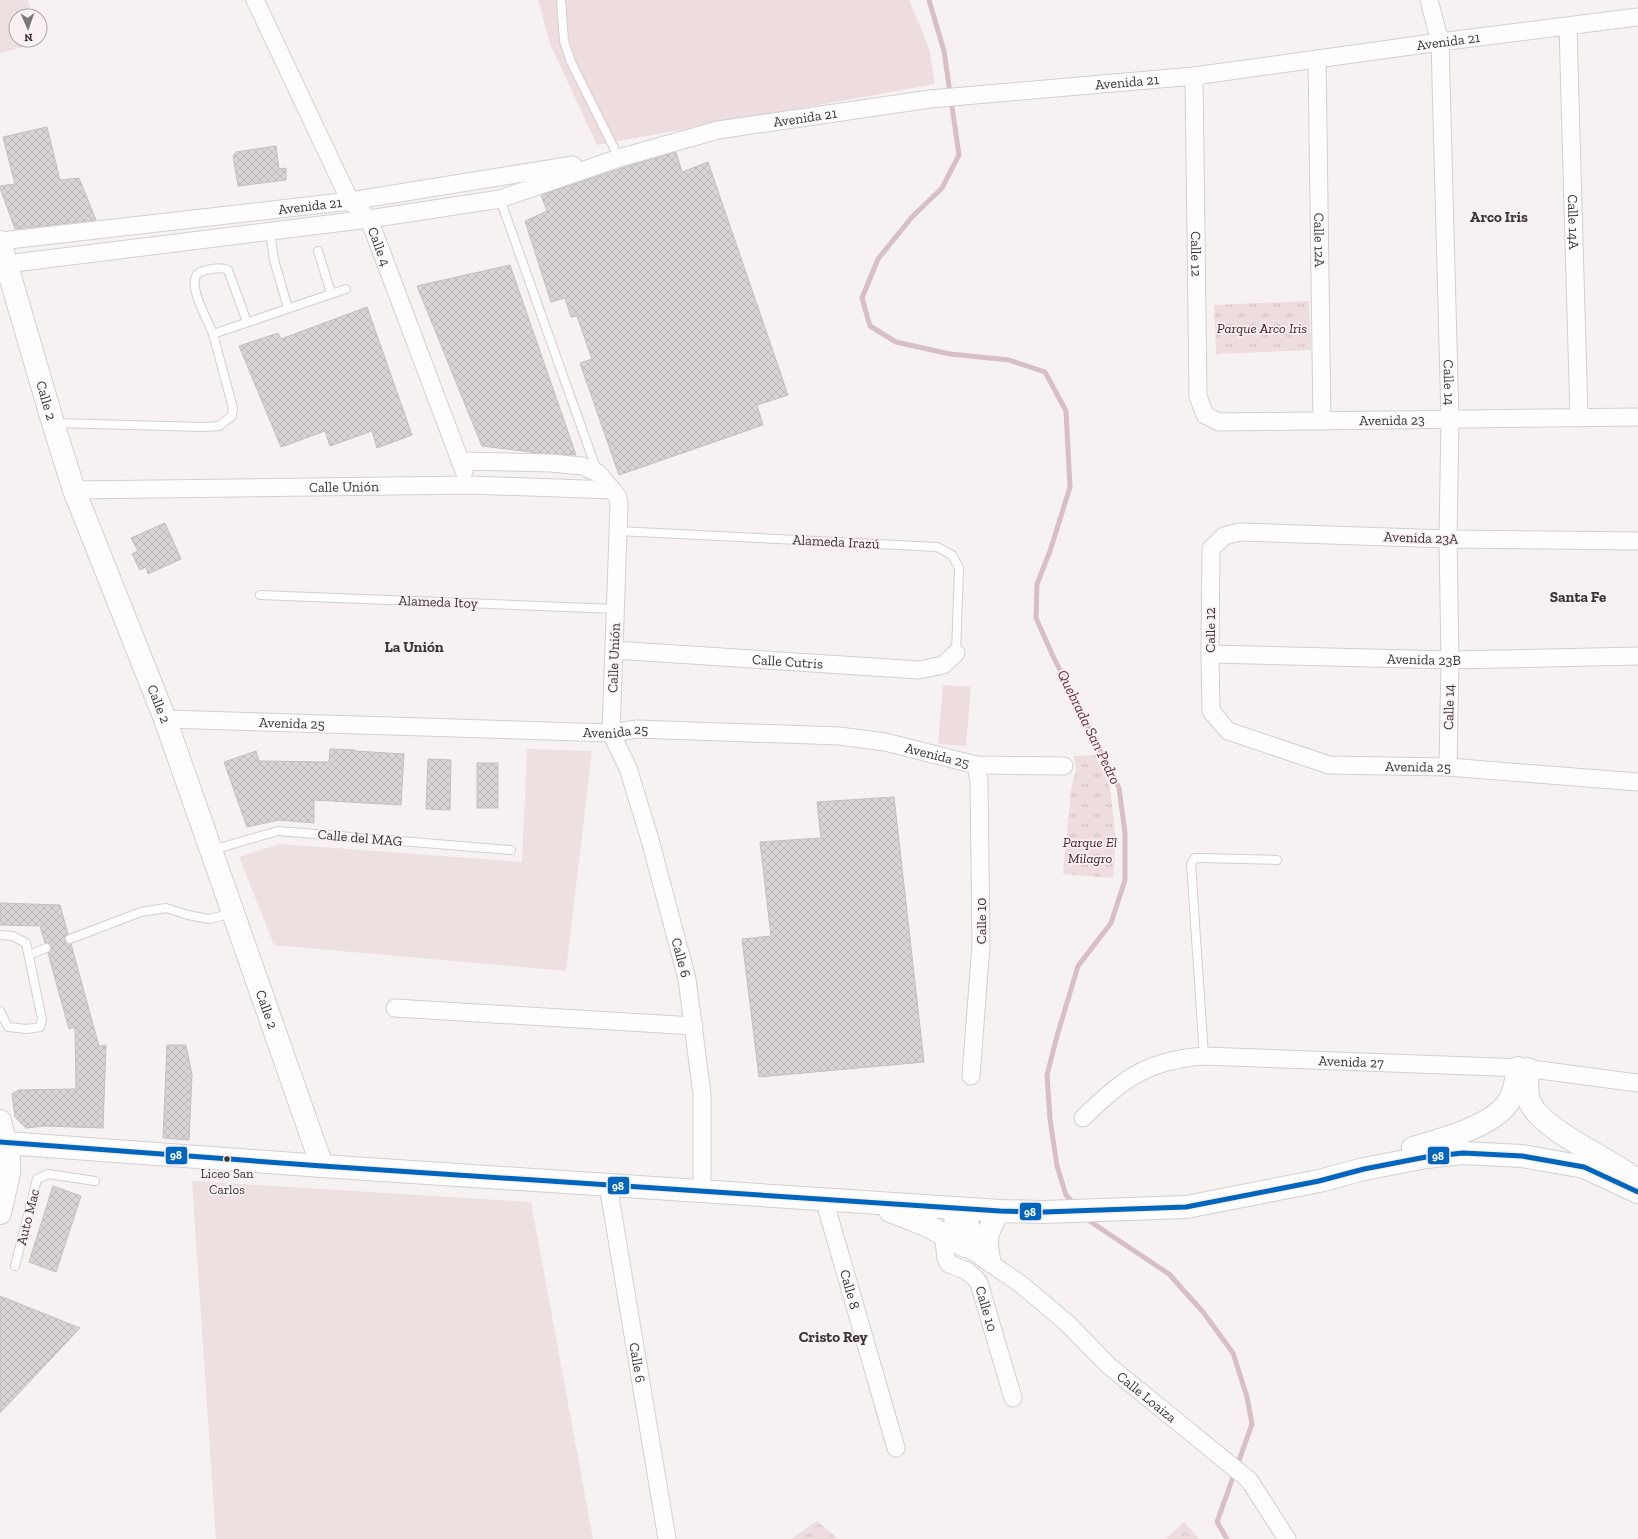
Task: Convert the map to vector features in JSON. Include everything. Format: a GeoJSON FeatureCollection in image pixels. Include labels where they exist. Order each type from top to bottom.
{"type":"FeatureCollection","features":[{"type":"Feature","properties":{"kind":"main road","name":"Calle 2"},"geometry":{"type":"LineString","coordinates":[[0,242],[74,490],[165,718],[322,1166]]}},
{"type":"Feature","properties":{"kind":"main road"},"geometry":{"type":"LineString","coordinates":[[1361,1170],[1403,1152],[1450,1137],[1494,1116],[1508,1104],[1523,1069]]}},
{"type":"Feature","properties":{"kind":"main road"},"geometry":{"type":"LineString","coordinates":[[1523,1069],[1529,1100],[1534,1111],[1549,1124],[1625,1172],[1638,1182]]}},
{"type":"Feature","properties":{"kind":"main road"},"geometry":{"type":"LineString","coordinates":[[0,1121],[3,1143],[9,1158],[9,1174],[0,1213]]}},
{"type":"Feature","properties":{"kind":"main road"},"geometry":{"type":"LineString","coordinates":[[3,1143],[702,1192],[858,1201],[960,1210],[1044,1212],[1186,1208],[1320,1181],[1361,1170],[1426,1157],[1463,1153],[1494,1153],[1538,1158],[1584,1167],[1638,1192]]}},
{"type":"Feature","properties":{"kind":"main road","name":"Calle Loaiza"},"geometry":{"type":"LineString","coordinates":[[858,1201],[897,1213],[926,1225],[965,1246]]}},
{"type":"Feature","properties":{"kind":"main road"},"geometry":{"type":"LineString","coordinates":[[991,1262],[986,1249],[989,1229],[1000,1211]]}},
{"type":"Feature","properties":{"kind":"street","name":"Calle 4"},"geometry":{"type":"LineString","coordinates":[[255,0],[350,201],[369,219],[470,485]]}},
{"type":"Feature","properties":{"kind":"street","name":"Calle 14"},"geometry":{"type":"LineString","coordinates":[[1429,0],[1440,42],[1450,419],[1448,539],[1450,660],[1448,767]]}},
{"type":"Feature","properties":{"kind":"street","name":"Avenida 21"},"geometry":{"type":"LineString","coordinates":[[6,264],[369,219],[500,199],[619,158],[718,130],[930,98],[1194,76],[1440,42],[1638,17]]}},
{"type":"Feature","properties":{"kind":"street","name":"Calle 14A"},"geometry":{"type":"LineString","coordinates":[[1568,27],[1578,418]]}},
{"type":"Feature","properties":{"kind":"street","name":"Calle 12A"},"geometry":{"type":"LineString","coordinates":[[1317,59],[1322,421]]}},
{"type":"Feature","properties":{"kind":"street","name":"Calle 12"},"geometry":{"type":"LineString","coordinates":[[1194,76],[1198,396],[1205,415],[1219,422]]}},
{"type":"Feature","properties":{"kind":"street","name":"Avenida 21"},"geometry":{"type":"LineString","coordinates":[[0,242],[350,201],[619,158]]}},
{"type":"Feature","properties":{"kind":"street","name":"Avenida 23"},"geometry":{"type":"LineString","coordinates":[[1219,422],[1638,417]]}},
{"type":"Feature","properties":{"kind":"street","name":"Calle Unión"},"geometry":{"type":"LineString","coordinates":[[460,461],[551,462],[582,466],[598,473],[618,497],[616,610],[611,733]]}},
{"type":"Feature","properties":{"kind":"street","name":"Calle Unión"},"geometry":{"type":"LineString","coordinates":[[74,490],[470,485],[613,490]]}},
{"type":"Feature","properties":{"kind":"street","name":"Avenida 23A"},"geometry":{"type":"LineString","coordinates":[[1211,549],[1224,536],[1239,532],[1448,539],[1638,541]]}},
{"type":"Feature","properties":{"kind":"street","name":"Calle 12"},"geometry":{"type":"LineString","coordinates":[[1211,549],[1210,654],[1212,711]]}},
{"type":"Feature","properties":{"kind":"street","name":"Calle Cutris"},"geometry":{"type":"LineString","coordinates":[[614,650],[919,670],[943,665],[956,653]]}},
{"type":"Feature","properties":{"kind":"street","name":"Avenida 23B"},"geometry":{"type":"LineString","coordinates":[[1210,654],[1450,660],[1638,656]]}},
{"type":"Feature","properties":{"kind":"street","name":"Avenida 25"},"geometry":{"type":"LineString","coordinates":[[1212,711],[1228,731],[1329,764],[1448,767],[1638,782]]}},
{"type":"Feature","properties":{"kind":"street","name":"Avenida 25"},"geometry":{"type":"LineString","coordinates":[[165,718],[611,733],[637,729],[838,736],[885,742],[976,765],[1064,766]]}},
{"type":"Feature","properties":{"kind":"street","name":"Calle 6"},"geometry":{"type":"LineString","coordinates":[[611,733],[628,768],[650,840],[687,980],[702,1094],[702,1192]]}},
{"type":"Feature","properties":{"kind":"street","name":"Calle 10"},"geometry":{"type":"LineString","coordinates":[[971,1076],[981,945],[978,780],[976,765]]}},
{"type":"Feature","properties":{"kind":"street"},"geometry":{"type":"LineString","coordinates":[[395,1008],[694,1026]]}},
{"type":"Feature","properties":{"kind":"street","name":"Avenida 27"},"geometry":{"type":"LineString","coordinates":[[1083,1118],[1122,1083],[1142,1070],[1186,1057],[1204,1056],[1523,1069],[1638,1083]]}},
{"type":"Feature","properties":{"kind":"street","name":"Calle 6"},"geometry":{"type":"LineString","coordinates":[[608,1185],[667,1539]]}},
{"type":"Feature","properties":{"kind":"street","name":"Calle 8"},"geometry":{"type":"LineString","coordinates":[[824,1199],[896,1448]]}},
{"type":"Feature","properties":{"kind":"street","name":"Calle Loaiza"},"geometry":{"type":"LineString","coordinates":[[960,1210],[956,1230],[965,1246],[991,1262],[1022,1285],[1068,1324],[1109,1366],[1249,1480],[1288,1539]]}},
{"type":"Feature","properties":{"kind":"street","name":"Calle Loaiza"},"geometry":{"type":"LineString","coordinates":[[960,1210],[970,1227],[973,1236],[991,1262]]}},
{"type":"Feature","properties":{"kind":"street","name":"Calle 10"},"geometry":{"type":"LineString","coordinates":[[943,1234],[946,1258],[949,1264],[967,1271],[979,1284],[1013,1398]]}},
{"type":"Feature","properties":{"kind":"lane"},"geometry":{"type":"LineString","coordinates":[[561,0],[564,41],[568,55],[619,158]]}},
{"type":"Feature","properties":{"kind":"lane"},"geometry":{"type":"LineString","coordinates":[[500,199],[598,473]]}},
{"type":"Feature","properties":{"kind":"lane"},"geometry":{"type":"LineString","coordinates":[[270,231],[274,260],[288,308]]}},
{"type":"Feature","properties":{"kind":"lane"},"geometry":{"type":"LineString","coordinates":[[318,251],[331,293]]}},
{"type":"Feature","properties":{"kind":"lane"},"geometry":{"type":"LineString","coordinates":[[53,423],[204,427],[219,426],[232,416],[233,408],[213,334],[194,289],[196,276],[201,271],[213,268],[228,270],[247,322]]}},
{"type":"Feature","properties":{"kind":"lane"},"geometry":{"type":"LineString","coordinates":[[213,334],[346,289]]}},
{"type":"Feature","properties":{"kind":"lane","name":"Alameda Irazú"},"geometry":{"type":"LineString","coordinates":[[618,531],[937,547],[952,555],[959,568],[956,653]]}},
{"type":"Feature","properties":{"kind":"lane","name":"Alameda Itoy"},"geometry":{"type":"LineString","coordinates":[[260,595],[616,610]]}},
{"type":"Feature","properties":{"kind":"lane","name":"Calle del MAG"},"geometry":{"type":"LineString","coordinates":[[212,850],[278,831],[511,850]]}},
{"type":"Feature","properties":{"kind":"lane"},"geometry":{"type":"LineString","coordinates":[[1204,1056],[1191,864],[1195,858],[1277,860]]}},
{"type":"Feature","properties":{"kind":"lane"},"geometry":{"type":"LineString","coordinates":[[70,939],[141,912],[166,908],[188,915],[210,919],[234,913]]}},
{"type":"Feature","properties":{"kind":"lane"},"geometry":{"type":"LineString","coordinates":[[0,935],[13,936],[26,943],[42,1019],[40,1027],[27,1029],[8,1027],[2,1020],[0,1011]]}},
{"type":"Feature","properties":{"kind":"lane"},"geometry":{"type":"LineString","coordinates":[[29,955],[46,948]]}},
{"type":"Feature","properties":{"kind":"lane","name":"Auto Mac"},"geometry":{"type":"LineString","coordinates":[[15,1266],[37,1179],[48,1174],[95,1181]]}},
{"type":"Feature","properties":{"kind":"shaded area"},"geometry":{"type":"Polygon","coordinates":[[[0,0],[28,0],[30,8],[8,8],[8,48],[20,48],[0,53],[0,0]]]}},
{"type":"Feature","properties":{"kind":"shaded area"},"geometry":{"type":"Polygon","coordinates":[[[527,749],[592,751],[566,971],[274,945],[239,857],[280,844],[522,862],[527,749]]]}},
{"type":"Feature","properties":{"kind":"shaded area"},"geometry":{"type":"Polygon","coordinates":[[[192,1181],[531,1202],[593,1539],[216,1539],[192,1181]]]}},
{"type":"Feature","properties":{"kind":"green space"},"geometry":{"type":"Polygon","coordinates":[[[538,0],[909,0],[929,48],[935,84],[597,145],[550,44],[538,0]]]}},
{"type":"Feature","properties":{"kind":"green space","name":"Parque Arco Iris"},"geometry":{"type":"Polygon","coordinates":[[[1309,301],[1311,350],[1216,354],[1214,305],[1309,301]]]}},
{"type":"Feature","properties":{"kind":"green space"},"geometry":{"type":"Polygon","coordinates":[[[943,685],[971,687],[966,746],[938,744],[943,685]]]}},
{"type":"Feature","properties":{"kind":"green space","name":"Parque El Milagro"},"geometry":{"type":"Polygon","coordinates":[[[1095,755],[1110,788],[1116,840],[1113,878],[1063,874],[1071,790],[1076,769],[1074,756],[1095,755]]]}},
{"type":"Feature","properties":{"kind":"green space"},"geometry":{"type":"Polygon","coordinates":[[[817,1521],[838,1539],[791,1539],[817,1521]]]}},
{"type":"Feature","properties":{"kind":"green space"},"geometry":{"type":"Polygon","coordinates":[[[1184,1522],[1199,1539],[1165,1539],[1184,1522]]]}},
{"type":"Feature","properties":{"kind":"building"},"geometry":{"type":"Polygon","coordinates":[[[47,127],[60,180],[79,178],[96,220],[15,229],[0,188],[0,186],[15,184],[3,137],[47,127]]]}},
{"type":"Feature","properties":{"kind":"building"},"geometry":{"type":"Polygon","coordinates":[[[276,146],[279,169],[286,168],[286,180],[238,186],[233,156],[236,152],[276,146]]]}},
{"type":"Feature","properties":{"kind":"building"},"geometry":{"type":"Polygon","coordinates":[[[676,152],[682,172],[708,162],[788,395],[757,405],[763,425],[619,475],[580,363],[592,359],[577,316],[571,317],[565,298],[551,302],[525,221],[547,211],[541,195],[676,152]]]}},
{"type":"Feature","properties":{"kind":"building"},"geometry":{"type":"Polygon","coordinates":[[[510,265],[576,455],[539,453],[482,446],[417,286],[510,265]]]}},
{"type":"Feature","properties":{"kind":"building"},"geometry":{"type":"Polygon","coordinates":[[[367,307],[412,435],[377,448],[372,431],[330,446],[325,431],[281,447],[239,346],[278,333],[281,339],[367,307]]]}},
{"type":"Feature","properties":{"kind":"building"},"geometry":{"type":"Polygon","coordinates":[[[165,523],[181,559],[148,574],[146,567],[140,570],[132,554],[138,551],[131,538],[165,523]]]}},
{"type":"Feature","properties":{"kind":"building"},"geometry":{"type":"Polygon","coordinates":[[[330,749],[404,754],[401,805],[314,800],[314,823],[279,820],[247,827],[224,762],[256,751],[259,761],[329,762],[330,749]]]}},
{"type":"Feature","properties":{"kind":"building"},"geometry":{"type":"Polygon","coordinates":[[[428,759],[451,760],[450,810],[426,809],[428,759]]]}},
{"type":"Feature","properties":{"kind":"building"},"geometry":{"type":"Polygon","coordinates":[[[477,763],[498,763],[498,808],[477,808],[477,763]]]}},
{"type":"Feature","properties":{"kind":"building"},"geometry":{"type":"Polygon","coordinates":[[[894,797],[924,1062],[759,1077],[742,939],[771,936],[760,842],[821,838],[817,802],[894,797]]]}},
{"type":"Feature","properties":{"kind":"building"},"geometry":{"type":"Polygon","coordinates":[[[0,903],[60,905],[68,934],[65,941],[71,944],[99,1046],[106,1045],[103,1128],[45,1126],[26,1128],[15,1117],[12,1094],[18,1090],[76,1089],[75,1027],[69,1029],[48,953],[51,951],[51,946],[49,943],[45,943],[40,926],[0,925],[0,903]]]}},
{"type":"Feature","properties":{"kind":"building"},"geometry":{"type":"Polygon","coordinates":[[[167,1045],[186,1045],[192,1075],[189,1140],[163,1138],[167,1045]]]}},
{"type":"Feature","properties":{"kind":"building"},"geometry":{"type":"Polygon","coordinates":[[[53,1186],[81,1196],[56,1272],[29,1262],[53,1186]]]}},
{"type":"Feature","properties":{"kind":"building"},"geometry":{"type":"Polygon","coordinates":[[[0,1296],[80,1328],[0,1413],[0,1296]]]}},
{"type":"Feature","properties":{"kind":"waterway","name":"Quebrada San Pedro"},"geometry":{"type":"LineString","coordinates":[[929,0],[944,51],[959,155],[942,188],[912,217],[878,259],[862,298],[870,326],[896,342],[950,354],[1009,360],[1045,372],[1066,411],[1070,487],[1050,551],[1037,584],[1036,618],[1052,654],[1119,788],[1125,833],[1125,880],[1111,923],[1078,966],[1047,1075],[1050,1119],[1057,1166],[1066,1195],[1074,1204]]}},
{"type":"Feature","properties":{"kind":"waterway","name":"Quebrada San Pedro"},"geometry":{"type":"LineString","coordinates":[[1086,1217],[1091,1222],[1169,1274],[1203,1312],[1233,1353],[1247,1397],[1252,1424],[1217,1522],[1227,1539]]}},
{"type":"Feature","properties":{"kind":"transit line","name":"98"},"geometry":{"type":"LineString","coordinates":[[0,1142],[322,1166],[1000,1211],[1044,1212],[1186,1207],[1319,1181],[1364,1169],[1426,1157],[1463,1153],[1522,1156],[1584,1167],[1638,1192]]}},
{"type":"Feature","properties":{"kind":"place","name":"Liceo San Carlos"},"geometry":{"type":"Point","coordinates":[227,1159]}},
{"type":"Feature","properties":{"kind":"district","name":"Arco Iris"},"geometry":{"type":"Point","coordinates":[1499,217]}},
{"type":"Feature","properties":{"kind":"district","name":"Santa Fe"},"geometry":{"type":"Point","coordinates":[1578,597]}},
{"type":"Feature","properties":{"kind":"district","name":"La Unión"},"geometry":{"type":"Point","coordinates":[414,647]}},
{"type":"Feature","properties":{"kind":"district","name":"Cristo Rey"},"geometry":{"type":"Point","coordinates":[833,1337]}}]}
